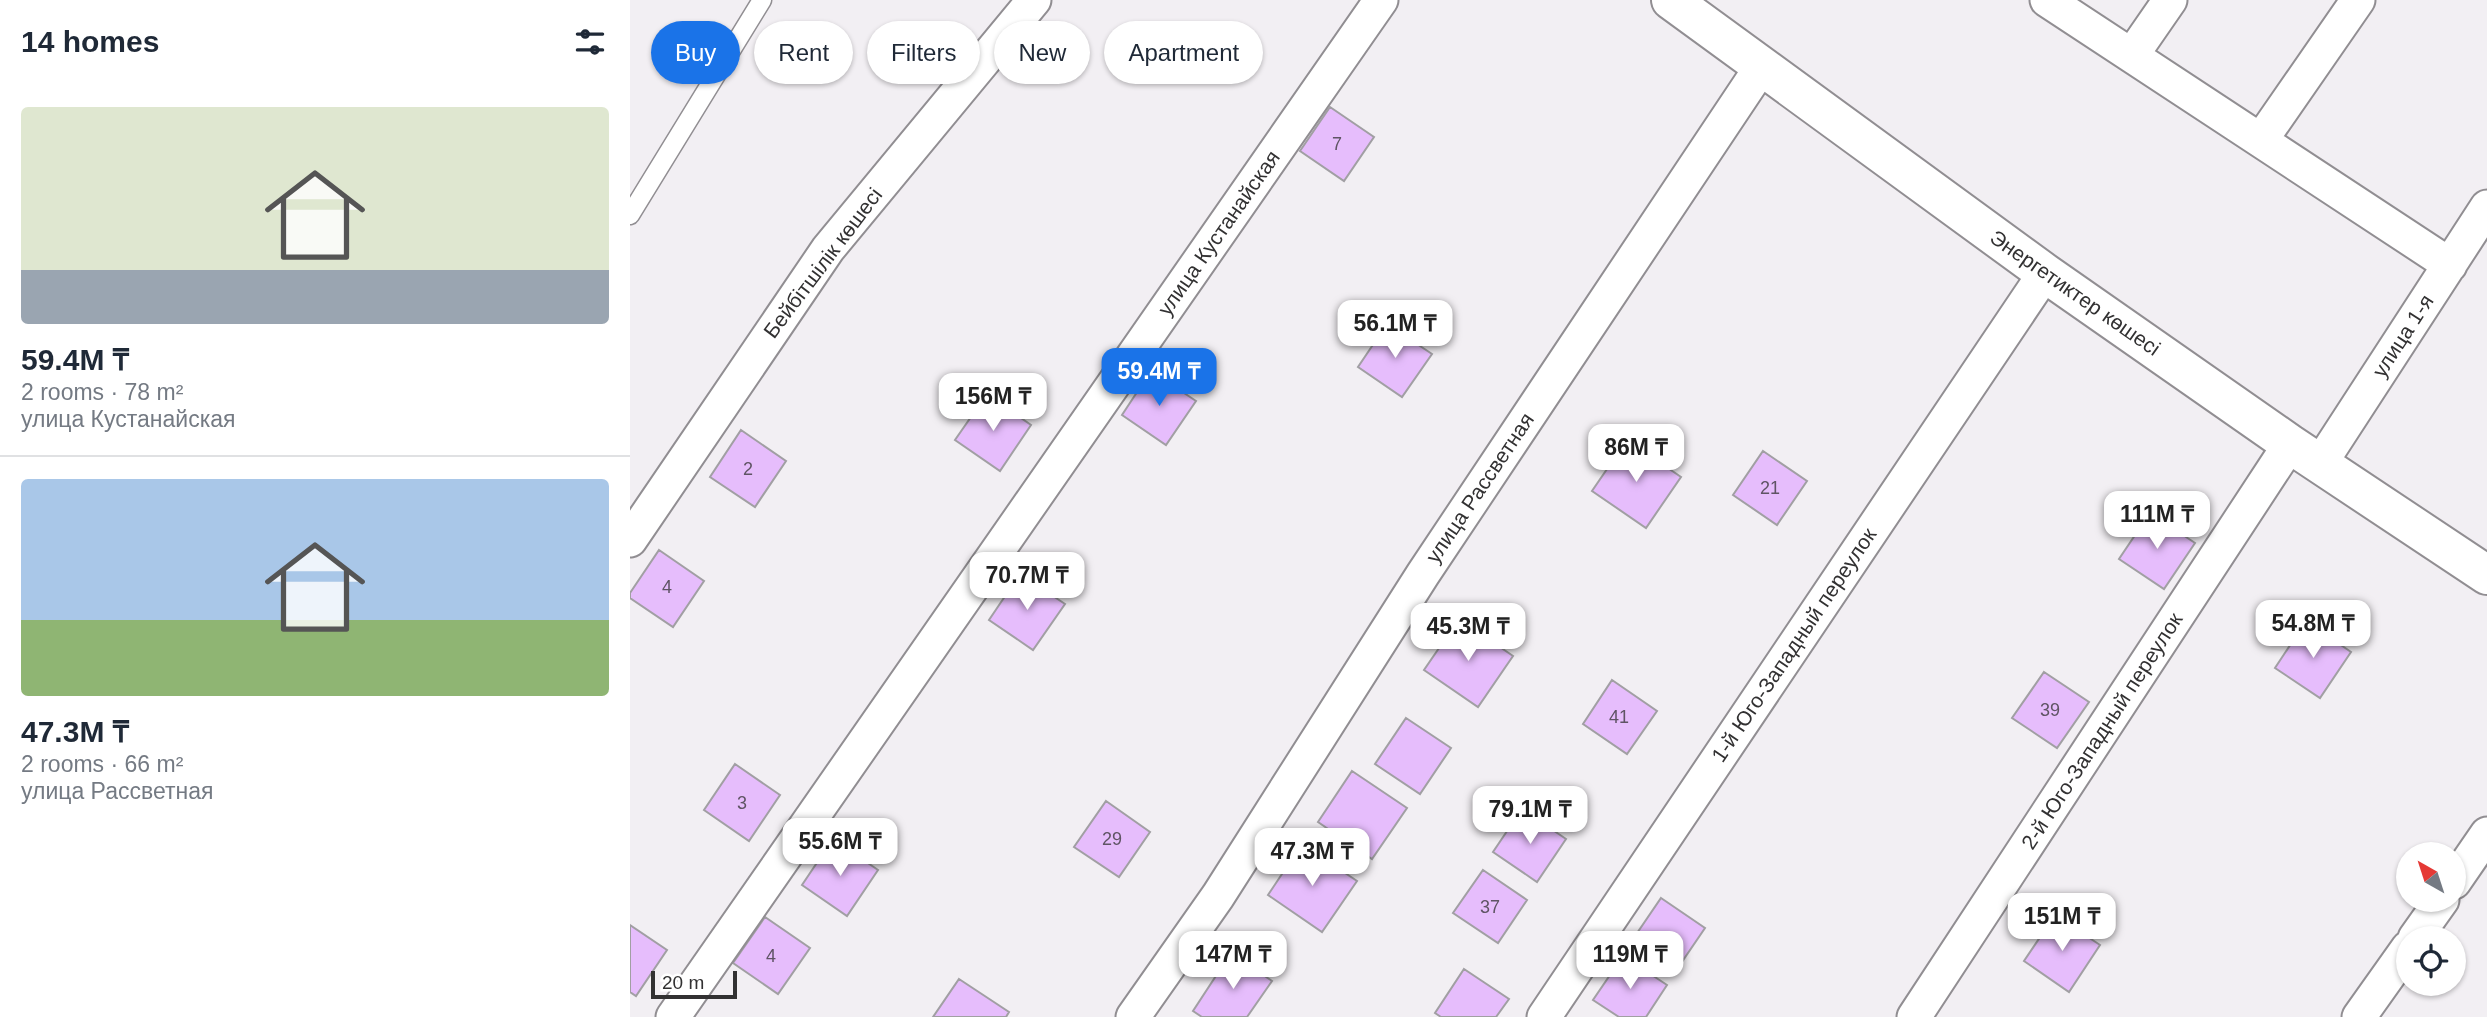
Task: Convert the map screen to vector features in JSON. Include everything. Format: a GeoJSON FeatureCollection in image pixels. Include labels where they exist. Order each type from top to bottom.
{"type":"FeatureCollection","features":[{"type":"Feature","properties":{"kind":"main road","name":"Энергетиктер көшесі"},"geometry":{"type":"LineString","coordinates":[[1671,0],[2045,274],[2305,454],[2487,575]]}},
{"type":"Feature","properties":{"kind":"street","name":"Бейбітшілік көшесі"},"geometry":{"type":"LineString","coordinates":[[630,540],[828,249],[1034,0]]}},
{"type":"Feature","properties":{"kind":"street","name":"улица Кустанайская"},"geometry":{"type":"LineString","coordinates":[[673,1017],[1381,0]]}},
{"type":"Feature","properties":{"kind":"street"},"geometry":{"type":"LineString","coordinates":[[2047,0],[2450,265]]}},
{"type":"Feature","properties":{"kind":"street"},"geometry":{"type":"LineString","coordinates":[[2132,55],[2169,0]]}},
{"type":"Feature","properties":{"kind":"street"},"geometry":{"type":"LineString","coordinates":[[2261,140],[2358,0]]}},
{"type":"Feature","properties":{"kind":"street","name":"улица Рассветная"},"geometry":{"type":"LineString","coordinates":[[1133,1017],[1218,896],[1423,574],[1762,66]]}},
{"type":"Feature","properties":{"kind":"street","name":"улица 1-я"},"geometry":{"type":"LineString","coordinates":[[2305,454],[2450,265],[2487,207]]}},
{"type":"Feature","properties":{"kind":"street","name":"1-й Юго-Западный переулок"},"geometry":{"type":"LineString","coordinates":[[1544,1017],[2045,274]]}},
{"type":"Feature","properties":{"kind":"street","name":"2-й Юго-Западный переулок"},"geometry":{"type":"LineString","coordinates":[[1914,1017],[2305,454]]}},
{"type":"Feature","properties":{"kind":"street"},"geometry":{"type":"LineString","coordinates":[[2466,865],[2487,834]]}},
{"type":"Feature","properties":{"kind":"street"},"geometry":{"type":"LineString","coordinates":[[2360,1017],[2396,965]]}},
{"type":"Feature","properties":{"kind":"lane"},"geometry":{"type":"LineString","coordinates":[[630,215],[762,0]]}},
{"type":"Feature","properties":{"kind":"building"},"geometry":{"type":"Polygon","coordinates":[[[1330,107],[1374,137],[1344,181],[1300,151],[1330,107]]]}},
{"type":"Feature","properties":{"kind":"building"},"geometry":{"type":"Polygon","coordinates":[[[1387,324],[1432,354],[1402,397],[1358,367],[1387,324]]]}},
{"type":"Feature","properties":{"kind":"building"},"geometry":{"type":"Polygon","coordinates":[[[1151,371],[1196,401],[1166,445],[1122,415],[1151,371]]]}},
{"type":"Feature","properties":{"kind":"building"},"geometry":{"type":"Polygon","coordinates":[[[987,394],[1031,425],[1000,471],[955,440],[987,394]]]}},
{"type":"Feature","properties":{"kind":"building"},"geometry":{"type":"Polygon","coordinates":[[[741,430],[786,461],[755,507],[710,477],[741,430]]]}},
{"type":"Feature","properties":{"kind":"building"},"geometry":{"type":"Polygon","coordinates":[[[1627,440],[1681,477],[1646,528],[1592,491],[1627,440]]]}},
{"type":"Feature","properties":{"kind":"building"},"geometry":{"type":"Polygon","coordinates":[[[1763,451],[1807,481],[1777,525],[1733,495],[1763,451]]]}},
{"type":"Feature","properties":{"kind":"building"},"geometry":{"type":"Polygon","coordinates":[[[2150,513],[2195,543],[2164,589],[2119,559],[2150,513]]]}},
{"type":"Feature","properties":{"kind":"building"},"geometry":{"type":"Polygon","coordinates":[[[659,550],[704,581],[673,627],[630,598],[630,593],[659,550]]]}},
{"type":"Feature","properties":{"kind":"building"},"geometry":{"type":"Polygon","coordinates":[[[1020,574],[1065,604],[1033,650],[989,620],[1020,574]]]}},
{"type":"Feature","properties":{"kind":"building"},"geometry":{"type":"Polygon","coordinates":[[[1459,619],[1513,656],[1478,707],[1424,670],[1459,619]]]}},
{"type":"Feature","properties":{"kind":"building"},"geometry":{"type":"Polygon","coordinates":[[[2306,621],[2351,652],[2320,698],[2275,668],[2306,621]]]}},
{"type":"Feature","properties":{"kind":"building"},"geometry":{"type":"Polygon","coordinates":[[[2044,672],[2089,702],[2057,748],[2012,718],[2044,672]]]}},
{"type":"Feature","properties":{"kind":"building"},"geometry":{"type":"Polygon","coordinates":[[[1612,680],[1657,711],[1627,754],[1583,724],[1612,680]]]}},
{"type":"Feature","properties":{"kind":"building"},"geometry":{"type":"Polygon","coordinates":[[[1406,718],[1451,748],[1420,794],[1375,764],[1406,718]]]}},
{"type":"Feature","properties":{"kind":"building"},"geometry":{"type":"Polygon","coordinates":[[[735,764],[780,795],[749,841],[704,810],[735,764]]]}},
{"type":"Feature","properties":{"kind":"building"},"geometry":{"type":"Polygon","coordinates":[[[1352,771],[1407,808],[1372,859],[1318,822],[1352,771]]]}},
{"type":"Feature","properties":{"kind":"building"},"geometry":{"type":"Polygon","coordinates":[[[1106,801],[1150,832],[1119,877],[1074,847],[1106,801]]]}},
{"type":"Feature","properties":{"kind":"building"},"geometry":{"type":"Polygon","coordinates":[[[1522,809],[1566,839],[1537,882],[1493,852],[1522,809]]]}},
{"type":"Feature","properties":{"kind":"building"},"geometry":{"type":"Polygon","coordinates":[[[833,839],[878,870],[847,916],[802,885],[833,839]]]}},
{"type":"Feature","properties":{"kind":"building"},"geometry":{"type":"Polygon","coordinates":[[[1302,844],[1357,881],[1322,932],[1268,895],[1302,844]]]}},
{"type":"Feature","properties":{"kind":"building"},"geometry":{"type":"Polygon","coordinates":[[[1483,870],[1527,900],[1498,943],[1453,913],[1483,870]]]}},
{"type":"Feature","properties":{"kind":"building"},"geometry":{"type":"Polygon","coordinates":[[[1661,898],[1705,928],[1675,972],[1631,942],[1661,898]]]}},
{"type":"Feature","properties":{"kind":"building"},"geometry":{"type":"Polygon","coordinates":[[[2055,915],[2100,945],[2069,992],[2024,961],[2055,915]]]}},
{"type":"Feature","properties":{"kind":"building"},"geometry":{"type":"Polygon","coordinates":[[[765,917],[810,948],[778,994],[733,963],[765,917]]]}},
{"type":"Feature","properties":{"kind":"building"},"geometry":{"type":"Polygon","coordinates":[[[630,925],[667,950],[636,996],[630,992],[630,925]]]}},
{"type":"Feature","properties":{"kind":"building"},"geometry":{"type":"Polygon","coordinates":[[[1231,953],[1272,981],[1247,1017],[1202,1017],[1193,1011],[1231,953]]]}},
{"type":"Feature","properties":{"kind":"building"},"geometry":{"type":"Polygon","coordinates":[[[1623,956],[1667,985],[1646,1017],[1619,1017],[1593,1000],[1623,956]]]}},
{"type":"Feature","properties":{"kind":"building"},"geometry":{"type":"Polygon","coordinates":[[[1464,969],[1509,999],[1496,1017],[1441,1017],[1435,1013],[1464,969]]]}},
{"type":"Feature","properties":{"kind":"building"},"geometry":{"type":"Polygon","coordinates":[[[959,979],[1009,1012],[1006,1017],[933,1017],[959,979]]]}}]}
